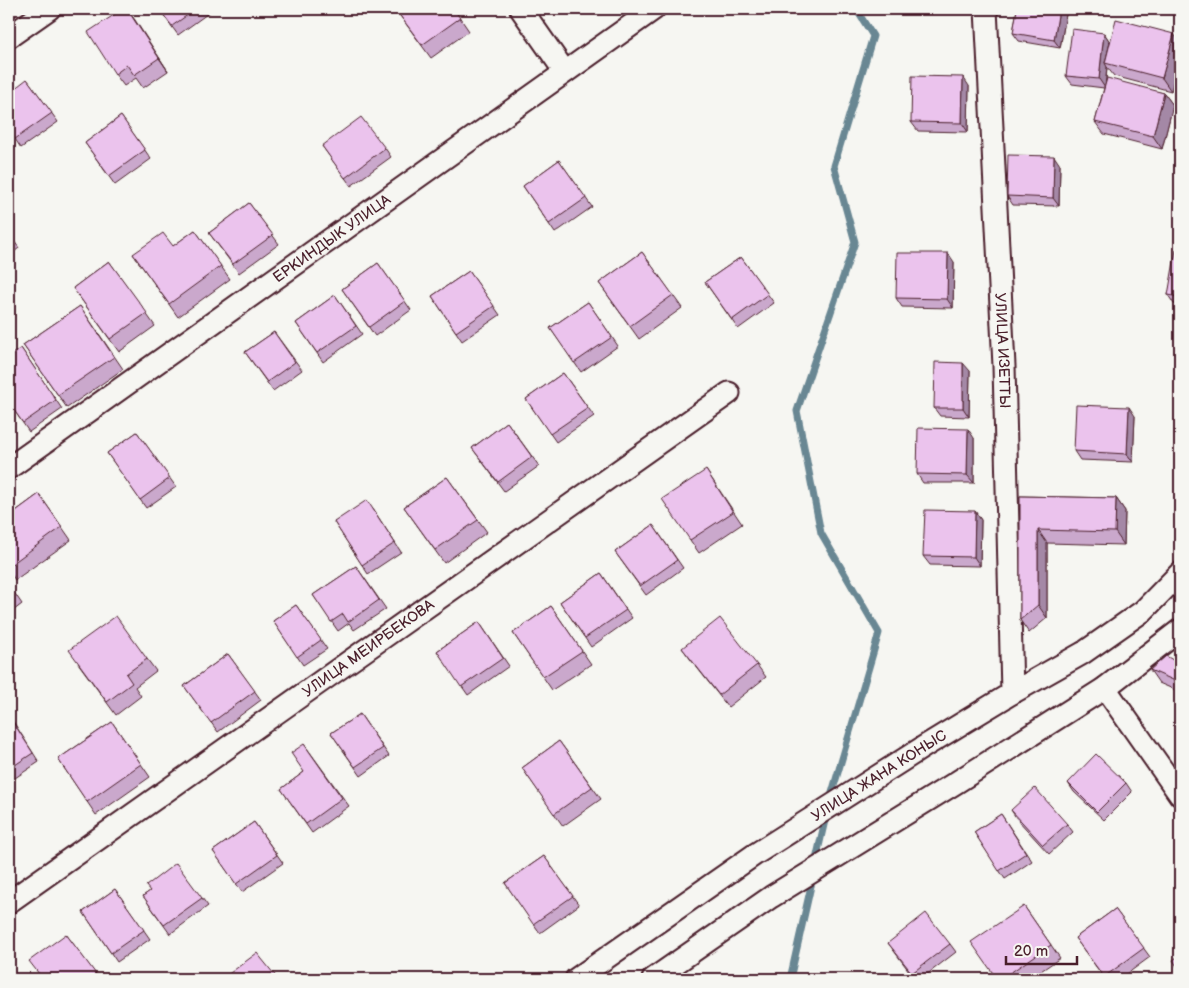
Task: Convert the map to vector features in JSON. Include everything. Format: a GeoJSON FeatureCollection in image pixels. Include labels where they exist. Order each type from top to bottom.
{"type":"FeatureCollection","features":[{"type":"Feature","properties":{"kind":"street"},"geometry":{"type":"LineString","coordinates":[[9,37],[49,9]]}},
{"type":"Feature","properties":{"kind":"street"},"geometry":{"type":"LineString","coordinates":[[521,9],[565,72]]}},
{"type":"Feature","properties":{"kind":"street","name":"ЕРКИНДЫК УЛИЦА"},"geometry":{"type":"LineString","coordinates":[[9,468],[654,9]]}},
{"type":"Feature","properties":{"kind":"street","name":"УЛИЦА ИЗЕТТЫ"},"geometry":{"type":"LineString","coordinates":[[986,9],[1004,366],[1012,693]]}},
{"type":"Feature","properties":{"kind":"street","name":"УЛИЦА МЕИРБЕКОВА"},"geometry":{"type":"LineString","coordinates":[[9,902],[728,394]]}},
{"type":"Feature","properties":{"kind":"street","name":"УЛИЦА ЖАНА КОНЫС"},"geometry":{"type":"LineString","coordinates":[[576,979],[754,855],[925,746],[1012,693],[1083,653],[1143,611],[1180,573]]}},
{"type":"Feature","properties":{"kind":"street"},"geometry":{"type":"LineString","coordinates":[[653,979],[771,897],[1106,688],[1180,630]]}},
{"type":"Feature","properties":{"kind":"street"},"geometry":{"type":"LineString","coordinates":[[1106,688],[1180,795]]}},
{"type":"Feature","properties":{"kind":"building"},"geometry":{"type":"Polygon","coordinates":[[[123,9],[127,9],[159,58],[134,75],[127,65],[115,74],[88,32],[123,9]]]}},
{"type":"Feature","properties":{"kind":"building"},"geometry":{"type":"Polygon","coordinates":[[[159,9],[196,9],[172,26],[159,9]]]}},
{"type":"Feature","properties":{"kind":"building"},"geometry":{"type":"Polygon","coordinates":[[[395,9],[454,9],[460,18],[422,45],[395,9]]]}},
{"type":"Feature","properties":{"kind":"building"},"geometry":{"type":"Polygon","coordinates":[[[1017,9],[1059,9],[1054,40],[1013,33],[1017,9]]]}},
{"type":"Feature","properties":{"kind":"building"},"geometry":{"type":"Polygon","coordinates":[[[1116,19],[1174,34],[1162,78],[1105,63],[1116,19]]]}},
{"type":"Feature","properties":{"kind":"building"},"geometry":{"type":"Polygon","coordinates":[[[1072,29],[1104,33],[1099,79],[1066,76],[1072,29]]]}},
{"type":"Feature","properties":{"kind":"building"},"geometry":{"type":"Polygon","coordinates":[[[912,76],[963,77],[962,123],[911,122],[912,76]]]}},
{"type":"Feature","properties":{"kind":"building"},"geometry":{"type":"Polygon","coordinates":[[[1107,78],[1164,93],[1153,136],[1095,122],[1107,78]]]}},
{"type":"Feature","properties":{"kind":"building"},"geometry":{"type":"Polygon","coordinates":[[[27,79],[52,113],[15,139],[9,130],[9,93],[27,79]]]}},
{"type":"Feature","properties":{"kind":"building"},"geometry":{"type":"Polygon","coordinates":[[[121,116],[145,150],[109,176],[85,143],[121,116]]]}},
{"type":"Feature","properties":{"kind":"building"},"geometry":{"type":"Polygon","coordinates":[[[361,117],[385,148],[345,178],[322,146],[361,117]]]}},
{"type":"Feature","properties":{"kind":"building"},"geometry":{"type":"Polygon","coordinates":[[[1008,155],[1054,156],[1053,198],[1007,196],[1008,155]]]}},
{"type":"Feature","properties":{"kind":"building"},"geometry":{"type":"Polygon","coordinates":[[[559,160],[586,198],[549,224],[523,186],[559,160]]]}},
{"type":"Feature","properties":{"kind":"building"},"geometry":{"type":"Polygon","coordinates":[[[249,203],[273,235],[233,264],[209,233],[249,203]]]}},
{"type":"Feature","properties":{"kind":"building"},"geometry":{"type":"Polygon","coordinates":[[[195,230],[221,266],[169,304],[133,254],[163,233],[173,246],[195,230]]]}},
{"type":"Feature","properties":{"kind":"building"},"geometry":{"type":"Polygon","coordinates":[[[9,234],[13,239],[9,243],[9,234]]]}},
{"type":"Feature","properties":{"kind":"building"},"geometry":{"type":"Polygon","coordinates":[[[1176,250],[1180,251],[1180,297],[1168,295],[1176,250]]]}},
{"type":"Feature","properties":{"kind":"building"},"geometry":{"type":"Polygon","coordinates":[[[642,252],[673,295],[630,326],[599,283],[642,252]]]}},
{"type":"Feature","properties":{"kind":"building"},"geometry":{"type":"Polygon","coordinates":[[[897,253],[948,253],[947,299],[896,298],[897,253]]]}},
{"type":"Feature","properties":{"kind":"building"},"geometry":{"type":"Polygon","coordinates":[[[741,257],[768,294],[732,320],[705,282],[741,257]]]}},
{"type":"Feature","properties":{"kind":"building"},"geometry":{"type":"Polygon","coordinates":[[[109,261],[147,313],[110,339],[73,288],[109,261]]]}},
{"type":"Feature","properties":{"kind":"building"},"geometry":{"type":"Polygon","coordinates":[[[378,263],[405,301],[369,327],[342,289],[378,263]]]}},
{"type":"Feature","properties":{"kind":"building"},"geometry":{"type":"Polygon","coordinates":[[[469,271],[494,306],[456,332],[432,296],[469,271]]]}},
{"type":"Feature","properties":{"kind":"building"},"geometry":{"type":"Polygon","coordinates":[[[335,295],[356,326],[317,353],[296,323],[335,295]]]}},
{"type":"Feature","properties":{"kind":"building"},"geometry":{"type":"Polygon","coordinates":[[[588,302],[612,337],[574,363],[550,328],[588,302]]]}},
{"type":"Feature","properties":{"kind":"building"},"geometry":{"type":"Polygon","coordinates":[[[80,306],[114,357],[58,395],[23,345],[80,306]]]}},
{"type":"Feature","properties":{"kind":"building"},"geometry":{"type":"Polygon","coordinates":[[[274,332],[295,362],[267,382],[245,352],[274,332]]]}},
{"type":"Feature","properties":{"kind":"building"},"geometry":{"type":"Polygon","coordinates":[[[21,348],[56,400],[23,423],[9,403],[9,381],[15,377],[9,367],[9,356],[21,348]]]}},
{"type":"Feature","properties":{"kind":"building"},"geometry":{"type":"Polygon","coordinates":[[[935,362],[963,363],[963,408],[934,408],[935,362]]]}},
{"type":"Feature","properties":{"kind":"building"},"geometry":{"type":"Polygon","coordinates":[[[563,373],[588,408],[550,434],[526,399],[563,373]]]}},
{"type":"Feature","properties":{"kind":"building"},"geometry":{"type":"Polygon","coordinates":[[[1076,405],[1129,407],[1127,454],[1074,451],[1076,405]]]}},
{"type":"Feature","properties":{"kind":"building"},"geometry":{"type":"Polygon","coordinates":[[[507,422],[532,457],[498,482],[472,448],[507,422]]]}},
{"type":"Feature","properties":{"kind":"building"},"geometry":{"type":"Polygon","coordinates":[[[918,428],[968,429],[967,475],[917,474],[918,428]]]}},
{"type":"Feature","properties":{"kind":"building"},"geometry":{"type":"Polygon","coordinates":[[[137,432],[170,478],[140,500],[107,453],[137,432]]]}},
{"type":"Feature","properties":{"kind":"building"},"geometry":{"type":"Polygon","coordinates":[[[706,470],[733,512],[690,540],[662,499],[706,470]]]}},
{"type":"Feature","properties":{"kind":"building"},"geometry":{"type":"Polygon","coordinates":[[[447,477],[478,520],[435,550],[404,507],[447,477]]]}},
{"type":"Feature","properties":{"kind":"building"},"geometry":{"type":"Polygon","coordinates":[[[39,494],[62,527],[9,566],[9,516],[39,494]]]}},
{"type":"Feature","properties":{"kind":"building"},"geometry":{"type":"Polygon","coordinates":[[[1020,496],[1116,498],[1115,532],[1038,530],[1038,605],[1020,620],[1020,496]]]}},
{"type":"Feature","properties":{"kind":"building"},"geometry":{"type":"Polygon","coordinates":[[[367,500],[395,543],[362,565],[334,522],[367,500]]]}},
{"type":"Feature","properties":{"kind":"building"},"geometry":{"type":"Polygon","coordinates":[[[925,510],[975,511],[974,557],[923,556],[925,510]]]}},
{"type":"Feature","properties":{"kind":"building"},"geometry":{"type":"Polygon","coordinates":[[[653,525],[677,560],[640,586],[615,552],[653,525]]]}},
{"type":"Feature","properties":{"kind":"building"},"geometry":{"type":"Polygon","coordinates":[[[356,566],[379,600],[348,622],[343,614],[331,622],[313,595],[356,566]]]}},
{"type":"Feature","properties":{"kind":"building"},"geometry":{"type":"Polygon","coordinates":[[[601,573],[626,610],[585,638],[560,602],[601,573]]]}},
{"type":"Feature","properties":{"kind":"building"},"geometry":{"type":"Polygon","coordinates":[[[9,585],[13,591],[9,595],[9,585]]]}},
{"type":"Feature","properties":{"kind":"building"},"geometry":{"type":"Polygon","coordinates":[[[296,605],[321,640],[297,657],[273,621],[296,605]]]}},
{"type":"Feature","properties":{"kind":"building"},"geometry":{"type":"Polygon","coordinates":[[[551,606],[582,651],[543,677],[513,633],[551,606]]]}},
{"type":"Feature","properties":{"kind":"building"},"geometry":{"type":"Polygon","coordinates":[[[116,616],[147,659],[126,674],[132,683],[107,702],[69,650],[116,616]]]}},
{"type":"Feature","properties":{"kind":"building"},"geometry":{"type":"Polygon","coordinates":[[[720,618],[757,665],[719,695],[682,648],[720,618]]]}},
{"type":"Feature","properties":{"kind":"building"},"geometry":{"type":"Polygon","coordinates":[[[479,622],[503,658],[461,687],[437,651],[479,622]]]}},
{"type":"Feature","properties":{"kind":"building"},"geometry":{"type":"Polygon","coordinates":[[[228,654],[255,691],[211,723],[184,686],[228,654]]]}},
{"type":"Feature","properties":{"kind":"building"},"geometry":{"type":"Polygon","coordinates":[[[1166,656],[1180,664],[1180,683],[1150,670],[1166,656]]]}},
{"type":"Feature","properties":{"kind":"building"},"geometry":{"type":"Polygon","coordinates":[[[360,714],[383,748],[355,767],[331,733],[360,714]]]}},
{"type":"Feature","properties":{"kind":"building"},"geometry":{"type":"Polygon","coordinates":[[[9,716],[33,753],[9,769],[9,716]]]}},
{"type":"Feature","properties":{"kind":"building"},"geometry":{"type":"Polygon","coordinates":[[[112,722],[141,764],[87,802],[58,759],[112,722]]]}},
{"type":"Feature","properties":{"kind":"building"},"geometry":{"type":"Polygon","coordinates":[[[559,741],[592,787],[554,814],[522,768],[559,741]]]}},
{"type":"Feature","properties":{"kind":"building"},"geometry":{"type":"Polygon","coordinates":[[[304,744],[342,798],[306,824],[281,789],[304,772],[291,753],[304,744]]]}},
{"type":"Feature","properties":{"kind":"building"},"geometry":{"type":"Polygon","coordinates":[[[1096,754],[1126,783],[1097,812],[1068,783],[1096,754]]]}},
{"type":"Feature","properties":{"kind":"building"},"geometry":{"type":"Polygon","coordinates":[[[1035,788],[1067,824],[1043,845],[1011,810],[1035,788]]]}},
{"type":"Feature","properties":{"kind":"building"},"geometry":{"type":"Polygon","coordinates":[[[1001,814],[1026,853],[999,871],[974,832],[1001,814]]]}},
{"type":"Feature","properties":{"kind":"building"},"geometry":{"type":"Polygon","coordinates":[[[254,822],[277,855],[236,884],[213,851],[254,822]]]}},
{"type":"Feature","properties":{"kind":"building"},"geometry":{"type":"Polygon","coordinates":[[[544,856],[573,896],[533,924],[505,883],[544,856]]]}},
{"type":"Feature","properties":{"kind":"building"},"geometry":{"type":"Polygon","coordinates":[[[176,863],[202,898],[164,925],[143,896],[150,891],[146,886],[176,863]]]}},
{"type":"Feature","properties":{"kind":"building"},"geometry":{"type":"Polygon","coordinates":[[[115,889],[144,930],[111,953],[83,912],[115,889]]]}},
{"type":"Feature","properties":{"kind":"building"},"geometry":{"type":"Polygon","coordinates":[[[1024,906],[1051,945],[1001,979],[997,979],[971,942],[1024,906]]]}},
{"type":"Feature","properties":{"kind":"building"},"geometry":{"type":"Polygon","coordinates":[[[1115,909],[1144,948],[1104,977],[1075,938],[1115,909]]]}},
{"type":"Feature","properties":{"kind":"building"},"geometry":{"type":"Polygon","coordinates":[[[926,913],[950,944],[912,973],[888,943],[926,913]]]}},
{"type":"Feature","properties":{"kind":"building"},"geometry":{"type":"Polygon","coordinates":[[[66,934],[96,974],[88,979],[43,979],[29,961],[66,934]]]}},
{"type":"Feature","properties":{"kind":"building"},"geometry":{"type":"Polygon","coordinates":[[[257,953],[278,979],[222,979],[257,953]]]}},
{"type":"Feature","properties":{"kind":"building"},"geometry":{"type":"Polygon","coordinates":[[[1180,955],[1180,971],[1173,960],[1180,955]]]}},
{"type":"Feature","properties":{"kind":"waterway"},"geometry":{"type":"LineString","coordinates":[[829,803],[879,633],[821,533],[797,411],[855,242],[834,166],[873,36],[856,9]]}},
{"type":"Feature","properties":{"kind":"waterway"},"geometry":{"type":"LineString","coordinates":[[815,864],[826,816]]}},
{"type":"Feature","properties":{"kind":"waterway"},"geometry":{"type":"LineString","coordinates":[[790,979],[813,877]]}}]}
